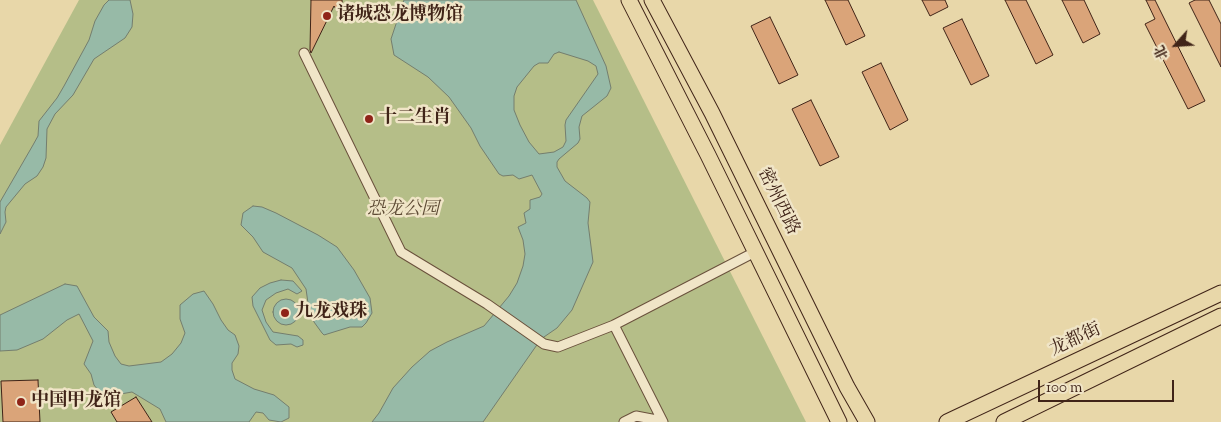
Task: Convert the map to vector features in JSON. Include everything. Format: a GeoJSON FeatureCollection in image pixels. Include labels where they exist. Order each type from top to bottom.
{"type":"FeatureCollection","features":[{"type":"Feature","properties":{"kind":"main road"},"geometry":{"type":"LineString","coordinates":[[629,0],[839,422]]}},
{"type":"Feature","properties":{"kind":"main road","name":"密州西路"},"geometry":{"type":"LineString","coordinates":[[652,0],[712,113],[866,422]]}},
{"type":"Feature","properties":{"kind":"main road","name":"龙都街"},"geometry":{"type":"LineString","coordinates":[[947,422],[1221,293]]}},
{"type":"Feature","properties":{"kind":"main road"},"geometry":{"type":"LineString","coordinates":[[1004,422],[1221,316]]}},
{"type":"Feature","properties":{"kind":"street"},"geometry":{"type":"LineString","coordinates":[[304,53],[401,252],[487,304],[544,344],[558,347],[614,325],[755,252]]}},
{"type":"Feature","properties":{"kind":"street"},"geometry":{"type":"LineString","coordinates":[[614,325],[662,422]]}},
{"type":"Feature","properties":{"kind":"street"},"geometry":{"type":"LineString","coordinates":[[624,422],[636,416],[662,422]]}},
{"type":"Feature","properties":{"kind":"green space","name":"恐龙公园"},"geometry":{"type":"Polygon","coordinates":[[[79,0],[593,0],[806,422],[0,422],[0,145],[79,0]]]}},
{"type":"Feature","properties":{"kind":"shaded area"},"geometry":{"type":"Polygon","coordinates":[[[109,0],[130,0],[133,14],[132,27],[125,38],[94,59],[73,95],[55,114],[47,129],[46,158],[43,167],[37,176],[25,184],[6,207],[6,222],[0,234],[0,202],[38,136],[39,121],[64,86],[89,40],[95,21],[109,0]]]}},
{"type":"Feature","properties":{"kind":"shaded area"},"geometry":{"type":"Polygon","coordinates":[[[404,0],[576,0],[606,66],[611,88],[607,96],[582,116],[578,143],[557,162],[557,167],[565,181],[590,202],[588,223],[593,262],[572,310],[557,328],[541,339],[483,422],[372,422],[393,388],[412,367],[430,351],[484,326],[509,296],[517,283],[525,254],[523,240],[518,227],[526,223],[524,213],[530,209],[530,200],[540,197],[542,194],[532,175],[519,179],[513,175],[503,176],[499,174],[480,146],[471,128],[449,97],[428,77],[394,55],[391,39],[404,0]],[[559,52],[554,54],[548,63],[539,63],[534,66],[517,87],[514,96],[514,110],[529,142],[539,154],[554,152],[563,147],[566,141],[566,120],[598,74],[596,66],[588,61],[559,52]]]}},
{"type":"Feature","properties":{"kind":"shaded area"},"geometry":{"type":"Polygon","coordinates":[[[253,206],[262,207],[276,213],[337,247],[354,270],[370,298],[372,313],[362,327],[350,327],[324,335],[322,333],[314,322],[306,289],[292,268],[263,252],[253,237],[241,225],[243,213],[253,206]]]}},
{"type":"Feature","properties":{"kind":"shaded area"},"geometry":{"type":"Polygon","coordinates":[[[281,280],[293,281],[302,291],[297,294],[288,289],[276,293],[266,300],[262,310],[266,322],[273,332],[298,336],[303,340],[303,345],[297,347],[291,344],[276,345],[270,340],[253,306],[252,297],[260,288],[281,280]]]}},
{"type":"Feature","properties":{"kind":"shaded area"},"geometry":{"type":"Polygon","coordinates":[[[65,284],[77,286],[94,317],[108,331],[109,342],[115,356],[121,364],[129,366],[161,362],[172,354],[181,343],[185,333],[180,319],[180,305],[193,294],[204,291],[228,330],[235,335],[239,346],[238,354],[232,363],[235,379],[254,389],[274,395],[289,407],[289,418],[281,422],[269,420],[263,413],[256,412],[249,422],[166,422],[160,409],[132,392],[115,395],[101,394],[94,385],[91,374],[84,364],[93,341],[79,314],[67,320],[43,339],[17,350],[0,351],[0,315],[65,284]]]}},
{"type":"Feature","properties":{"kind":"shaded area"},"geometry":{"type":"Polygon","coordinates":[[[286,299],[295,303],[299,312],[295,321],[286,325],[277,321],[273,312],[277,303],[286,299]]]}},
{"type":"Feature","properties":{"kind":"building"},"geometry":{"type":"Polygon","coordinates":[[[311,0],[342,0],[344,21],[334,6],[311,53],[310,50],[311,0]]]}},
{"type":"Feature","properties":{"kind":"building"},"geometry":{"type":"Polygon","coordinates":[[[825,0],[848,0],[865,36],[846,45],[825,0]]]}},
{"type":"Feature","properties":{"kind":"building"},"geometry":{"type":"Polygon","coordinates":[[[922,0],[945,0],[948,7],[930,16],[922,0]]]}},
{"type":"Feature","properties":{"kind":"building"},"geometry":{"type":"Polygon","coordinates":[[[1005,0],[1026,0],[1053,55],[1036,64],[1005,0]]]}},
{"type":"Feature","properties":{"kind":"building"},"geometry":{"type":"Polygon","coordinates":[[[1062,0],[1084,0],[1100,34],[1083,43],[1062,0]]]}},
{"type":"Feature","properties":{"kind":"building"},"geometry":{"type":"Polygon","coordinates":[[[1146,0],[1155,0],[1205,101],[1188,109],[1145,24],[1155,19],[1146,0]]]}},
{"type":"Feature","properties":{"kind":"building"},"geometry":{"type":"Polygon","coordinates":[[[1195,0],[1209,0],[1221,24],[1221,67],[1189,3],[1195,0]]]}},
{"type":"Feature","properties":{"kind":"building"},"geometry":{"type":"Polygon","coordinates":[[[770,17],[798,75],[779,84],[751,26],[770,17]]]}},
{"type":"Feature","properties":{"kind":"building"},"geometry":{"type":"Polygon","coordinates":[[[962,19],[989,76],[971,85],[943,28],[962,19]]]}},
{"type":"Feature","properties":{"kind":"building"},"geometry":{"type":"Polygon","coordinates":[[[881,63],[908,120],[890,130],[862,72],[881,63]]]}},
{"type":"Feature","properties":{"kind":"building"},"geometry":{"type":"Polygon","coordinates":[[[811,100],[839,157],[820,166],[792,109],[811,100]]]}},
{"type":"Feature","properties":{"kind":"building","name":"中国甲龙馆"},"geometry":{"type":"Polygon","coordinates":[[[38,380],[40,422],[3,422],[1,381],[38,380]]]}},
{"type":"Feature","properties":{"kind":"building"},"geometry":{"type":"Polygon","coordinates":[[[136,397],[152,422],[117,422],[111,412],[136,397]]]}},
{"type":"Feature","properties":{"kind":"place","name":"诸城恐龙博物馆"},"geometry":{"type":"Point","coordinates":[327,16]}},
{"type":"Feature","properties":{"kind":"place","name":"十二生肖"},"geometry":{"type":"Point","coordinates":[369,119]}},
{"type":"Feature","properties":{"kind":"place","name":"九龙戏珠"},"geometry":{"type":"Point","coordinates":[285,313]}},
{"type":"Feature","properties":{"kind":"place","name":"中国甲龙馆"},"geometry":{"type":"Point","coordinates":[21,402]}}]}
